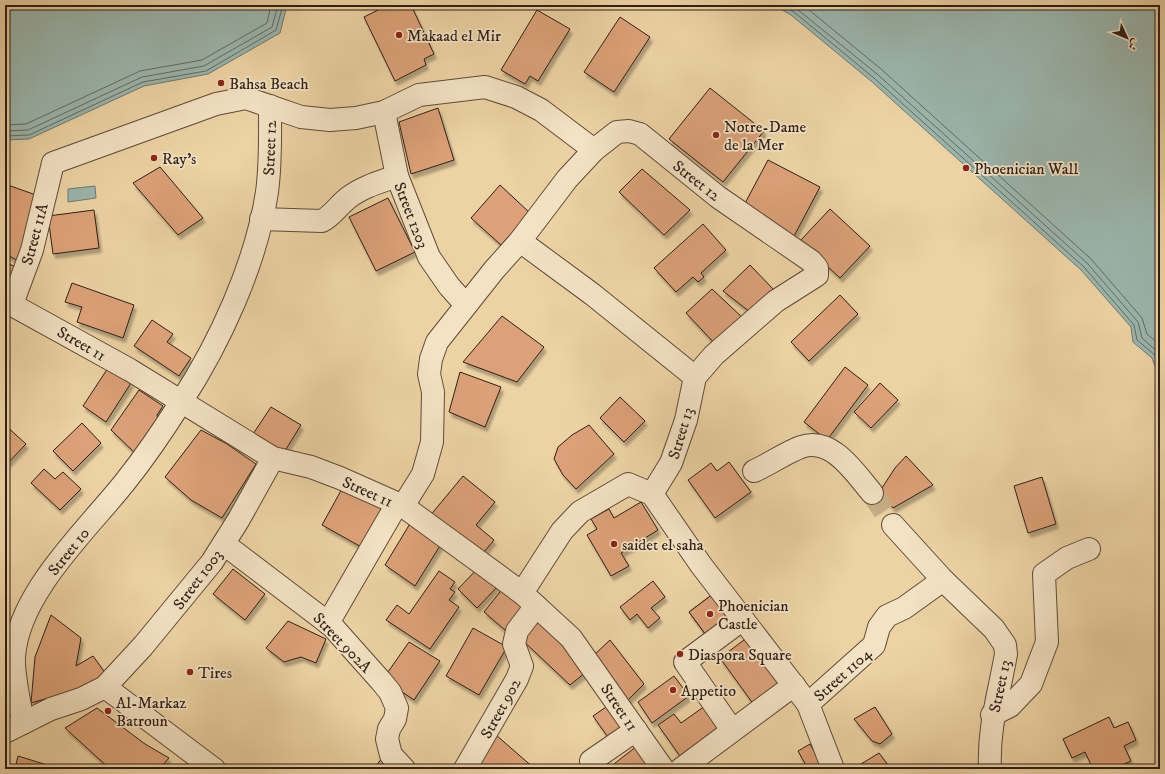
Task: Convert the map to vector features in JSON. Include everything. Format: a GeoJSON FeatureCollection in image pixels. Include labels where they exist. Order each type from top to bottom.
{"type":"FeatureCollection","features":[{"type":"Feature","properties":{"kind":"street","name":"Street 12"},"geometry":{"type":"LineString","coordinates":[[181,402],[213,346],[246,271],[267,193],[271,156],[270,106],[301,117],[330,120],[356,118],[384,112],[419,95],[485,87],[516,97],[541,110],[594,150]]}},
{"type":"Feature","properties":{"kind":"street","name":"Street 11A"},"geometry":{"type":"LineString","coordinates":[[9,302],[32,250],[53,164],[216,104],[246,98],[270,106]]}},
{"type":"Feature","properties":{"kind":"street","name":"Street 1203"},"geometry":{"type":"LineString","coordinates":[[384,112],[397,176],[429,257],[449,286],[466,306]]}},
{"type":"Feature","properties":{"kind":"street","name":"Street 12"},"geometry":{"type":"LineString","coordinates":[[328,623],[400,505],[423,474],[432,442],[433,392],[429,374],[431,359],[437,342],[520,241],[567,179],[594,150],[617,132],[629,131],[640,134],[718,197],[798,253]]}},
{"type":"Feature","properties":{"kind":"street"},"geometry":{"type":"LineString","coordinates":[[261,219],[322,221],[328,218],[353,195],[370,186],[397,176]]}},
{"type":"Feature","properties":{"kind":"street"},"geometry":{"type":"LineString","coordinates":[[520,241],[592,294],[695,378]]}},
{"type":"Feature","properties":{"kind":"street","name":"Street 13"},"geometry":{"type":"LineString","coordinates":[[652,494],[671,463],[686,420],[695,378],[714,355],[776,302],[817,274],[817,268],[798,253]]}},
{"type":"Feature","properties":{"kind":"street","name":"Street 11"},"geometry":{"type":"LineString","coordinates":[[9,302],[104,355],[273,458],[311,467],[340,478],[400,505],[529,600],[571,638],[663,769]]}},
{"type":"Feature","properties":{"kind":"street","name":"Street 10"},"geometry":{"type":"LineString","coordinates":[[105,687],[81,699],[51,709],[14,728],[14,659],[17,642],[25,618],[35,598],[53,567],[126,481],[181,402]]}},
{"type":"Feature","properties":{"kind":"street"},"geometry":{"type":"LineString","coordinates":[[754,471],[802,447],[818,445],[834,452],[872,493]]}},
{"type":"Feature","properties":{"kind":"street","name":"Street 1003"},"geometry":{"type":"LineString","coordinates":[[105,687],[179,604],[224,544],[273,458]]}},
{"type":"Feature","properties":{"kind":"street"},"geometry":{"type":"LineString","coordinates":[[529,600],[562,532],[580,512],[628,484],[652,494],[701,565],[808,704],[833,769]]}},
{"type":"Feature","properties":{"kind":"street","name":"Street 13"},"geometry":{"type":"LineString","coordinates":[[893,525],[943,580],[994,628],[1006,645],[1006,654],[992,715],[988,745],[990,769]]}},
{"type":"Feature","properties":{"kind":"street","name":"Street 902A"},"geometry":{"type":"LineString","coordinates":[[224,544],[328,623],[349,644],[390,692],[397,708],[397,714],[387,739],[391,756],[404,769]]}},
{"type":"Feature","properties":{"kind":"street"},"geometry":{"type":"LineString","coordinates":[[992,715],[1010,706],[1031,684],[1047,642],[1044,574],[1067,558],[1089,549]]}},
{"type":"Feature","properties":{"kind":"street","name":"Street 1104"},"geometry":{"type":"LineString","coordinates":[[808,704],[874,646],[879,627],[887,616],[904,608],[943,580]]}},
{"type":"Feature","properties":{"kind":"street","name":"Street 902"},"geometry":{"type":"LineString","coordinates":[[465,769],[510,691],[522,666],[514,644],[517,631],[529,600]]}},
{"type":"Feature","properties":{"kind":"street"},"geometry":{"type":"LineString","coordinates":[[732,730],[685,662],[743,619]]}},
{"type":"Feature","properties":{"kind":"street","name":"Street 1104"},"geometry":{"type":"LineString","coordinates":[[681,769],[794,685]]}},
{"type":"Feature","properties":{"kind":"street"},"geometry":{"type":"LineString","coordinates":[[105,687],[214,769]]}},
{"type":"Feature","properties":{"kind":"street"},"geometry":{"type":"LineString","coordinates":[[591,761],[636,730]]}},
{"type":"Feature","properties":{"kind":"water"},"geometry":{"type":"Polygon","coordinates":[[[5,5],[287,5],[280,33],[208,74],[144,86],[29,139],[5,140],[5,5]]]}},
{"type":"Feature","properties":{"kind":"water"},"geometry":{"type":"Polygon","coordinates":[[[773,5],[1160,5],[1160,380],[1152,358],[1133,342],[1131,327],[1081,270],[871,81],[791,15],[773,5]]]}},
{"type":"Feature","properties":{"kind":"water"},"geometry":{"type":"Polygon","coordinates":[[[95,186],[96,198],[68,202],[68,189],[95,186]]]}},
{"type":"Feature","properties":{"kind":"building","name":"Makaad el Mir"},"geometry":{"type":"Polygon","coordinates":[[[388,5],[411,5],[434,54],[424,59],[426,65],[395,81],[364,17],[388,5]]]}},
{"type":"Feature","properties":{"kind":"building"},"geometry":{"type":"Polygon","coordinates":[[[537,10],[570,29],[538,81],[530,76],[525,84],[501,70],[537,10]]]}},
{"type":"Feature","properties":{"kind":"building"},"geometry":{"type":"Polygon","coordinates":[[[620,17],[650,37],[614,92],[584,72],[620,17]]]}},
{"type":"Feature","properties":{"kind":"building","name":"Notre-Dame de la Mer"},"geometry":{"type":"Polygon","coordinates":[[[710,88],[764,131],[723,182],[669,139],[710,88]]]}},
{"type":"Feature","properties":{"kind":"building"},"geometry":{"type":"Polygon","coordinates":[[[438,108],[454,160],[411,174],[399,122],[438,108]]]}},
{"type":"Feature","properties":{"kind":"building"},"geometry":{"type":"Polygon","coordinates":[[[768,160],[820,187],[793,238],[743,207],[768,160]]]}},
{"type":"Feature","properties":{"kind":"building"},"geometry":{"type":"Polygon","coordinates":[[[160,167],[203,218],[178,235],[133,183],[160,167]]]}},
{"type":"Feature","properties":{"kind":"building"},"geometry":{"type":"Polygon","coordinates":[[[642,169],[690,210],[664,235],[619,192],[642,169]]]}},
{"type":"Feature","properties":{"kind":"building"},"geometry":{"type":"Polygon","coordinates":[[[5,184],[36,195],[19,261],[5,254],[5,184]]]}},
{"type":"Feature","properties":{"kind":"building"},"geometry":{"type":"Polygon","coordinates":[[[500,185],[530,213],[501,245],[471,218],[500,185]]]}},
{"type":"Feature","properties":{"kind":"building"},"geometry":{"type":"Polygon","coordinates":[[[388,198],[415,252],[376,271],[349,217],[388,198]]]}},
{"type":"Feature","properties":{"kind":"building"},"geometry":{"type":"Polygon","coordinates":[[[830,209],[870,246],[840,278],[800,241],[830,209]]]}},
{"type":"Feature","properties":{"kind":"building"},"geometry":{"type":"Polygon","coordinates":[[[94,210],[99,248],[53,254],[48,216],[94,210]]]}},
{"type":"Feature","properties":{"kind":"building"},"geometry":{"type":"Polygon","coordinates":[[[703,224],[726,250],[701,273],[704,277],[698,282],[693,277],[676,292],[654,268],[703,224]]]}},
{"type":"Feature","properties":{"kind":"building"},"geometry":{"type":"Polygon","coordinates":[[[5,262],[20,269],[5,292],[5,262]]]}},
{"type":"Feature","properties":{"kind":"building"},"geometry":{"type":"Polygon","coordinates":[[[750,265],[773,289],[750,312],[723,291],[750,265]]]}},
{"type":"Feature","properties":{"kind":"building"},"geometry":{"type":"Polygon","coordinates":[[[72,283],[134,305],[123,338],[77,322],[82,307],[65,302],[72,283]]]}},
{"type":"Feature","properties":{"kind":"building"},"geometry":{"type":"Polygon","coordinates":[[[712,289],[745,320],[717,346],[686,313],[712,289]]]}},
{"type":"Feature","properties":{"kind":"building"},"geometry":{"type":"Polygon","coordinates":[[[840,295],[858,314],[809,361],[791,342],[840,295]]]}},
{"type":"Feature","properties":{"kind":"building"},"geometry":{"type":"Polygon","coordinates":[[[502,316],[544,347],[517,382],[463,362],[502,316]]]}},
{"type":"Feature","properties":{"kind":"building"},"geometry":{"type":"Polygon","coordinates":[[[152,320],[173,334],[167,342],[191,358],[179,376],[134,346],[152,320]]]}},
{"type":"Feature","properties":{"kind":"building"},"geometry":{"type":"Polygon","coordinates":[[[845,367],[868,385],[827,440],[804,422],[845,367]]]}},
{"type":"Feature","properties":{"kind":"building"},"geometry":{"type":"Polygon","coordinates":[[[108,368],[131,383],[106,422],[83,406],[108,368]]]}},
{"type":"Feature","properties":{"kind":"building"},"geometry":{"type":"Polygon","coordinates":[[[460,372],[501,387],[485,427],[449,412],[460,372]]]}},
{"type":"Feature","properties":{"kind":"building"},"geometry":{"type":"Polygon","coordinates":[[[880,383],[898,400],[871,428],[854,412],[880,383]]]}},
{"type":"Feature","properties":{"kind":"building"},"geometry":{"type":"Polygon","coordinates":[[[139,390],[163,406],[157,415],[159,423],[135,453],[111,430],[139,390]]]}},
{"type":"Feature","properties":{"kind":"building"},"geometry":{"type":"Polygon","coordinates":[[[620,397],[645,421],[624,442],[600,418],[620,397]]]}},
{"type":"Feature","properties":{"kind":"building"},"geometry":{"type":"Polygon","coordinates":[[[271,407],[301,425],[283,454],[253,434],[271,407]]]}},
{"type":"Feature","properties":{"kind":"building"},"geometry":{"type":"Polygon","coordinates":[[[82,423],[101,443],[73,471],[53,451],[82,423]]]}},
{"type":"Feature","properties":{"kind":"building"},"geometry":{"type":"Polygon","coordinates":[[[5,425],[26,444],[5,466],[5,425]]]}},
{"type":"Feature","properties":{"kind":"building"},"geometry":{"type":"Polygon","coordinates":[[[589,425],[614,454],[576,489],[563,475],[554,459],[558,447],[572,435],[589,425]]]}},
{"type":"Feature","properties":{"kind":"building"},"geometry":{"type":"Polygon","coordinates":[[[201,430],[227,444],[256,464],[222,518],[191,500],[165,477],[201,430]]]}},
{"type":"Feature","properties":{"kind":"building"},"geometry":{"type":"Polygon","coordinates":[[[906,456],[933,485],[893,508],[880,491],[895,468],[906,456]]]}},
{"type":"Feature","properties":{"kind":"building"},"geometry":{"type":"Polygon","coordinates":[[[729,462],[751,492],[715,518],[688,480],[711,463],[717,471],[729,462]]]}},
{"type":"Feature","properties":{"kind":"building"},"geometry":{"type":"Polygon","coordinates":[[[44,469],[55,479],[63,472],[81,489],[60,510],[31,483],[44,469]]]}},
{"type":"Feature","properties":{"kind":"building"},"geometry":{"type":"Polygon","coordinates":[[[463,476],[495,502],[476,525],[494,540],[479,558],[429,517],[463,476]]]}},
{"type":"Feature","properties":{"kind":"building"},"geometry":{"type":"Polygon","coordinates":[[[1042,477],[1056,524],[1028,533],[1014,486],[1042,477]]]}},
{"type":"Feature","properties":{"kind":"building"},"geometry":{"type":"Polygon","coordinates":[[[343,487],[386,511],[365,549],[322,525],[343,487]]]}},
{"type":"Feature","properties":{"kind":"building","name":"saidet el saha"},"geometry":{"type":"Polygon","coordinates":[[[641,502],[658,530],[621,553],[629,566],[611,576],[587,535],[597,529],[591,519],[609,509],[614,518],[641,502]]]}},
{"type":"Feature","properties":{"kind":"building"},"geometry":{"type":"Polygon","coordinates":[[[411,522],[443,541],[415,586],[385,565],[411,522]]]}},
{"type":"Feature","properties":{"kind":"building"},"geometry":{"type":"Polygon","coordinates":[[[480,566],[499,585],[477,608],[458,589],[480,566]]]}},
{"type":"Feature","properties":{"kind":"building"},"geometry":{"type":"Polygon","coordinates":[[[233,569],[265,594],[245,620],[213,594],[233,569]]]}},
{"type":"Feature","properties":{"kind":"building"},"geometry":{"type":"Polygon","coordinates":[[[439,571],[455,582],[450,589],[455,592],[449,600],[459,607],[430,649],[386,620],[397,605],[409,614],[439,571]]]}},
{"type":"Feature","properties":{"kind":"building"},"geometry":{"type":"Polygon","coordinates":[[[653,581],[665,597],[651,608],[660,618],[648,628],[637,614],[630,620],[620,607],[653,581]]]}},
{"type":"Feature","properties":{"kind":"building"},"geometry":{"type":"Polygon","coordinates":[[[504,587],[526,605],[505,630],[484,612],[504,587]]]}},
{"type":"Feature","properties":{"kind":"building","name":"Phoenician Castle"},"geometry":{"type":"Polygon","coordinates":[[[713,594],[731,617],[706,635],[689,612],[713,594]]]}},
{"type":"Feature","properties":{"kind":"building","name":"Phoenician Castle"},"geometry":{"type":"Polygon","coordinates":[[[713,594],[731,617],[706,635],[689,612],[713,594]]]}},
{"type":"Feature","properties":{"kind":"building"},"geometry":{"type":"Polygon","coordinates":[[[51,615],[81,638],[76,666],[93,656],[106,674],[76,690],[31,703],[35,657],[51,615]]]}},
{"type":"Feature","properties":{"kind":"building"},"geometry":{"type":"Polygon","coordinates":[[[536,615],[583,662],[586,672],[570,685],[519,637],[536,615]]]}},
{"type":"Feature","properties":{"kind":"building"},"geometry":{"type":"Polygon","coordinates":[[[288,621],[326,639],[316,663],[301,657],[284,662],[266,648],[288,621]]]}},
{"type":"Feature","properties":{"kind":"building"},"geometry":{"type":"Polygon","coordinates":[[[473,628],[507,647],[479,695],[446,676],[473,628]]]}},
{"type":"Feature","properties":{"kind":"building"},"geometry":{"type":"Polygon","coordinates":[[[748,637],[782,685],[754,705],[720,658],[748,637]]]}},
{"type":"Feature","properties":{"kind":"building"},"geometry":{"type":"Polygon","coordinates":[[[610,640],[644,684],[628,700],[593,656],[610,640]]]}},
{"type":"Feature","properties":{"kind":"building"},"geometry":{"type":"Polygon","coordinates":[[[409,642],[440,661],[414,700],[383,679],[409,642]]]}},
{"type":"Feature","properties":{"kind":"building"},"geometry":{"type":"Polygon","coordinates":[[[674,676],[689,696],[652,723],[638,702],[674,676]]]}},
{"type":"Feature","properties":{"kind":"building"},"geometry":{"type":"Polygon","coordinates":[[[609,705],[626,728],[610,740],[593,716],[609,705]]]}},
{"type":"Feature","properties":{"kind":"building"},"geometry":{"type":"Polygon","coordinates":[[[705,706],[723,731],[682,759],[658,725],[674,714],[681,723],[705,706]]]}},
{"type":"Feature","properties":{"kind":"building"},"geometry":{"type":"Polygon","coordinates":[[[875,707],[892,734],[880,744],[872,741],[854,719],[875,707]]]}},
{"type":"Feature","properties":{"kind":"building"},"geometry":{"type":"Polygon","coordinates":[[[97,708],[145,744],[169,758],[159,769],[110,769],[65,728],[97,708]]]}},
{"type":"Feature","properties":{"kind":"building"},"geometry":{"type":"Polygon","coordinates":[[[1109,717],[1114,728],[1128,722],[1136,740],[1124,746],[1131,761],[1113,769],[1093,769],[1085,752],[1072,758],[1063,739],[1109,717]]]}},
{"type":"Feature","properties":{"kind":"building"},"geometry":{"type":"Polygon","coordinates":[[[496,735],[535,769],[477,769],[496,735]]]}},
{"type":"Feature","properties":{"kind":"building"},"geometry":{"type":"Polygon","coordinates":[[[810,744],[824,769],[808,769],[798,751],[810,744]]]}},
{"type":"Feature","properties":{"kind":"building"},"geometry":{"type":"Polygon","coordinates":[[[637,746],[653,769],[618,769],[614,764],[637,746]]]}},
{"type":"Feature","properties":{"kind":"building"},"geometry":{"type":"Polygon","coordinates":[[[879,753],[891,769],[853,769],[879,753]]]}},
{"type":"Feature","properties":{"kind":"building"},"geometry":{"type":"Polygon","coordinates":[[[384,755],[396,769],[374,769],[384,755]]]}},
{"type":"Feature","properties":{"kind":"building"},"geometry":{"type":"Polygon","coordinates":[[[18,756],[60,769],[15,769],[18,756]]]}},
{"type":"Feature","properties":{"kind":"tunnel"},"geometry":{"type":"LineString","coordinates":[[872,493],[893,525]]}},
{"type":"Feature","properties":{"kind":"place","name":"Makaad el Mir"},"geometry":{"type":"Point","coordinates":[399,35]}},
{"type":"Feature","properties":{"kind":"place","name":"Bahsa Beach"},"geometry":{"type":"Point","coordinates":[221,83]}},
{"type":"Feature","properties":{"kind":"place","name":"Notre-Dame de la Mer"},"geometry":{"type":"Point","coordinates":[716,135]}},
{"type":"Feature","properties":{"kind":"place","name":"Ray's"},"geometry":{"type":"Point","coordinates":[154,158]}},
{"type":"Feature","properties":{"kind":"place","name":"Phoenician Wall"},"geometry":{"type":"Point","coordinates":[966,168]}},
{"type":"Feature","properties":{"kind":"place","name":"saidet el saha"},"geometry":{"type":"Point","coordinates":[614,544]}},
{"type":"Feature","properties":{"kind":"place","name":"Phoenician Castle"},"geometry":{"type":"Point","coordinates":[710,614]}},
{"type":"Feature","properties":{"kind":"place","name":"Diaspora Square"},"geometry":{"type":"Point","coordinates":[680,654]}},
{"type":"Feature","properties":{"kind":"place","name":"Tires"},"geometry":{"type":"Point","coordinates":[190,672]}},
{"type":"Feature","properties":{"kind":"place","name":"Appetito"},"geometry":{"type":"Point","coordinates":[673,690]}},
{"type":"Feature","properties":{"kind":"place","name":"Al-Markaz Batroun"},"geometry":{"type":"Point","coordinates":[108,711]}}]}
